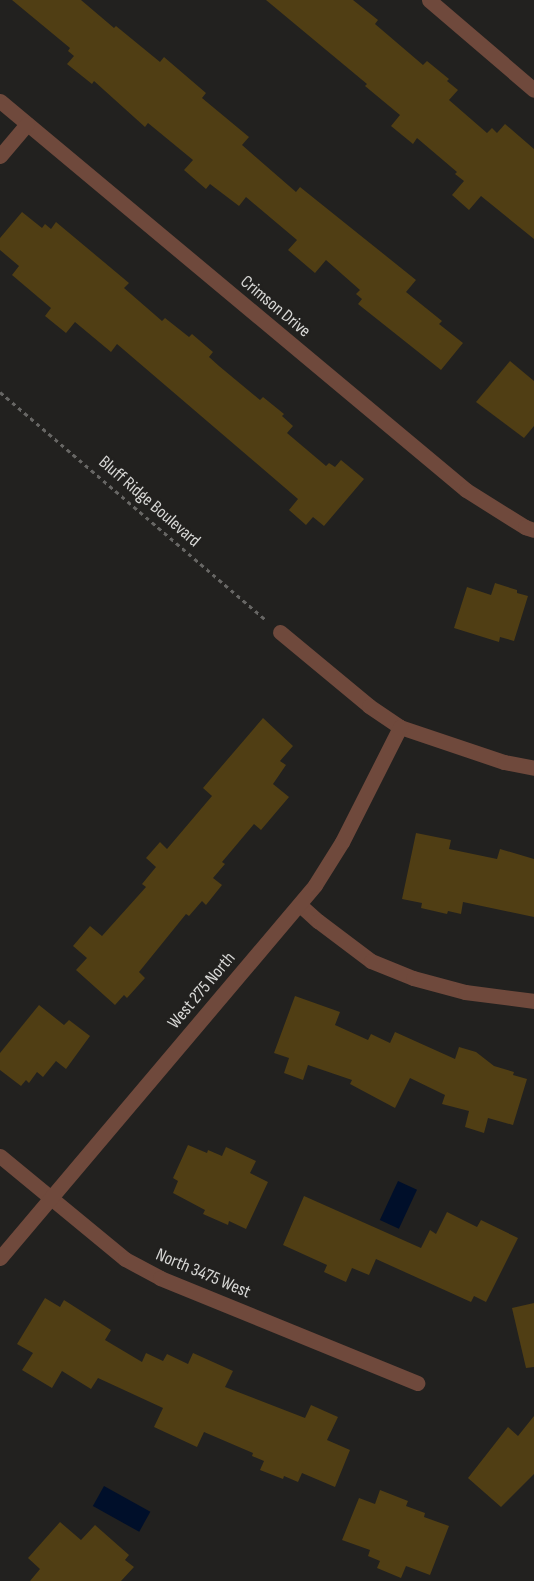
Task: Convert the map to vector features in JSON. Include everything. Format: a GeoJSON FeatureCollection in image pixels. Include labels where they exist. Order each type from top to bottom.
{"type":"FeatureCollection","features":[{"type":"Feature","properties":{"kind":"street"},"geometry":{"type":"LineString","coordinates":[[429,0],[534,90]]}},
{"type":"Feature","properties":{"kind":"street","name":"Crimson Drive"},"geometry":{"type":"LineString","coordinates":[[0,101],[466,490],[525,527],[534,530]]}},
{"type":"Feature","properties":{"kind":"street"},"geometry":{"type":"LineString","coordinates":[[0,156],[27,124]]}},
{"type":"Feature","properties":{"kind":"street"},"geometry":{"type":"LineString","coordinates":[[280,632],[369,706],[400,727],[504,762],[534,768]]}},
{"type":"Feature","properties":{"kind":"street","name":"West 275 North"},"geometry":{"type":"LineString","coordinates":[[0,1258],[300,905],[342,842],[400,727]]}},
{"type":"Feature","properties":{"kind":"street"},"geometry":{"type":"LineString","coordinates":[[300,905],[318,921],[372,961],[413,978],[465,992],[534,1002]]}},
{"type":"Feature","properties":{"kind":"street","name":"North 3475 West"},"geometry":{"type":"LineString","coordinates":[[0,1156],[125,1259],[160,1278],[418,1383]]}},
{"type":"Feature","properties":{"kind":"path","name":"Bluff Ridge Boulevard"},"geometry":{"type":"LineString","coordinates":[[0,392],[280,632]]}},
{"type":"Feature","properties":{"kind":"water"},"geometry":{"type":"Polygon","coordinates":[[[398,1181],[417,1190],[399,1229],[380,1220],[398,1181]]]}},
{"type":"Feature","properties":{"kind":"water"},"geometry":{"type":"Polygon","coordinates":[[[104,1486],[150,1512],[139,1532],[93,1506],[104,1486]]]}},
{"type":"Feature","properties":{"kind":"building"},"geometry":{"type":"Polygon","coordinates":[[[12,0],[81,0],[114,28],[116,26],[160,62],[164,57],[206,93],[202,98],[249,137],[242,145],[296,192],[300,187],[416,280],[406,292],[442,321],[439,324],[463,343],[441,370],[358,304],[362,299],[356,294],[360,290],[326,260],[315,273],[288,250],[297,240],[246,197],[239,206],[210,184],[206,189],[184,170],[193,160],[148,123],[145,127],[94,81],[92,84],[67,64],[74,56],[68,51],[70,48],[12,0]]]}},
{"type":"Feature","properties":{"kind":"building"},"geometry":{"type":"Polygon","coordinates":[[[266,0],[353,0],[378,20],[375,24],[423,65],[427,61],[449,79],[447,81],[458,90],[449,100],[487,133],[492,128],[497,133],[505,124],[534,149],[534,239],[481,196],[469,210],[452,195],[464,181],[455,174],[457,172],[417,138],[413,144],[391,126],[400,115],[365,86],[367,84],[266,0]]]}},
{"type":"Feature","properties":{"kind":"building"},"geometry":{"type":"Polygon","coordinates":[[[22,212],[42,228],[45,224],[51,229],[56,222],[129,283],[124,288],[162,321],[165,318],[189,337],[192,334],[213,352],[209,357],[219,366],[260,400],[263,397],[284,414],[282,416],[293,426],[287,433],[326,466],[329,463],[335,467],[341,460],[364,479],[324,526],[313,517],[306,525],[289,510],[298,499],[117,344],[111,352],[75,322],[66,333],[45,316],[51,308],[12,275],[19,266],[0,250],[0,238],[22,212]]]}},
{"type":"Feature","properties":{"kind":"building"},"geometry":{"type":"Polygon","coordinates":[[[510,361],[534,381],[534,426],[524,438],[476,402],[510,361]]]}},
{"type":"Feature","properties":{"kind":"building"},"geometry":{"type":"Polygon","coordinates":[[[495,583],[517,590],[517,593],[528,596],[514,641],[500,637],[499,642],[454,628],[467,587],[491,595],[495,583]]]}},
{"type":"Feature","properties":{"kind":"building"},"geometry":{"type":"Polygon","coordinates":[[[263,718],[293,746],[280,761],[286,765],[273,784],[289,797],[261,830],[254,824],[222,862],[225,864],[213,878],[222,885],[206,905],[202,901],[189,916],[186,914],[139,972],[145,978],[127,998],[124,995],[115,1005],[76,970],[87,958],[73,946],[90,926],[102,936],[146,887],[142,884],[156,867],[146,858],[160,842],[167,849],[212,796],[203,788],[263,718]]]}},
{"type":"Feature","properties":{"kind":"building"},"geometry":{"type":"Polygon","coordinates":[[[416,833],[451,840],[449,849],[497,859],[500,849],[534,859],[534,917],[463,902],[461,914],[448,911],[447,914],[421,908],[422,903],[402,899],[416,833]]]}},
{"type":"Feature","properties":{"kind":"building"},"geometry":{"type":"Polygon","coordinates":[[[295,996],[340,1012],[335,1025],[368,1040],[371,1034],[390,1043],[395,1032],[455,1059],[459,1047],[476,1052],[494,1066],[514,1072],[513,1075],[527,1079],[513,1125],[488,1118],[484,1133],[465,1127],[469,1111],[442,1104],[445,1095],[410,1078],[395,1108],[350,1084],[352,1080],[308,1065],[303,1080],[284,1073],[289,1058],[274,1053],[295,996]]]}},
{"type":"Feature","properties":{"kind":"building"},"geometry":{"type":"Polygon","coordinates":[[[39,1005],[64,1025],[69,1020],[90,1036],[66,1069],[56,1061],[43,1077],[37,1072],[29,1083],[26,1080],[21,1086],[0,1070],[0,1053],[39,1005]]]}},
{"type":"Feature","properties":{"kind":"building"},"geometry":{"type":"Polygon","coordinates":[[[188,1145],[207,1153],[208,1150],[222,1156],[226,1147],[256,1161],[250,1173],[268,1182],[246,1229],[229,1221],[228,1225],[203,1214],[205,1210],[173,1193],[178,1181],[173,1178],[188,1145]]]}},
{"type":"Feature","properties":{"kind":"building"},"geometry":{"type":"Polygon","coordinates":[[[304,1196],[421,1248],[430,1230],[436,1234],[447,1212],[477,1227],[481,1220],[518,1238],[486,1302],[474,1296],[471,1302],[376,1259],[369,1275],[352,1268],[346,1282],[324,1272],[327,1265],[283,1245],[304,1196]]]}},
{"type":"Feature","properties":{"kind":"building"},"geometry":{"type":"Polygon","coordinates":[[[45,1298],[60,1307],[64,1300],[111,1330],[105,1340],[142,1362],[146,1353],[163,1361],[167,1354],[188,1364],[193,1353],[233,1371],[225,1387],[305,1418],[311,1405],[338,1417],[327,1440],[350,1450],[335,1487],[302,1473],[298,1482],[284,1476],[283,1479],[260,1470],[264,1461],[252,1456],[253,1453],[204,1432],[197,1447],[154,1427],[163,1408],[98,1378],[91,1389],[62,1371],[52,1388],[22,1370],[33,1353],[17,1344],[45,1298]]]}},
{"type":"Feature","properties":{"kind":"building"},"geometry":{"type":"Polygon","coordinates":[[[534,1303],[534,1367],[526,1368],[512,1308],[534,1303]]]}},
{"type":"Feature","properties":{"kind":"building"},"geometry":{"type":"Polygon","coordinates":[[[534,1416],[534,1474],[501,1507],[468,1478],[508,1427],[518,1436],[534,1416]]]}},
{"type":"Feature","properties":{"kind":"building"},"geometry":{"type":"Polygon","coordinates":[[[380,1490],[408,1501],[406,1506],[425,1513],[424,1517],[449,1526],[430,1575],[406,1566],[401,1578],[377,1568],[380,1561],[368,1556],[370,1550],[342,1540],[359,1498],[375,1504],[380,1490]]]}},
{"type":"Feature","properties":{"kind":"building"},"geometry":{"type":"Polygon","coordinates":[[[60,1522],[81,1540],[95,1525],[129,1555],[125,1560],[134,1567],[121,1581],[30,1581],[40,1569],[28,1558],[60,1522]]]}}]}
